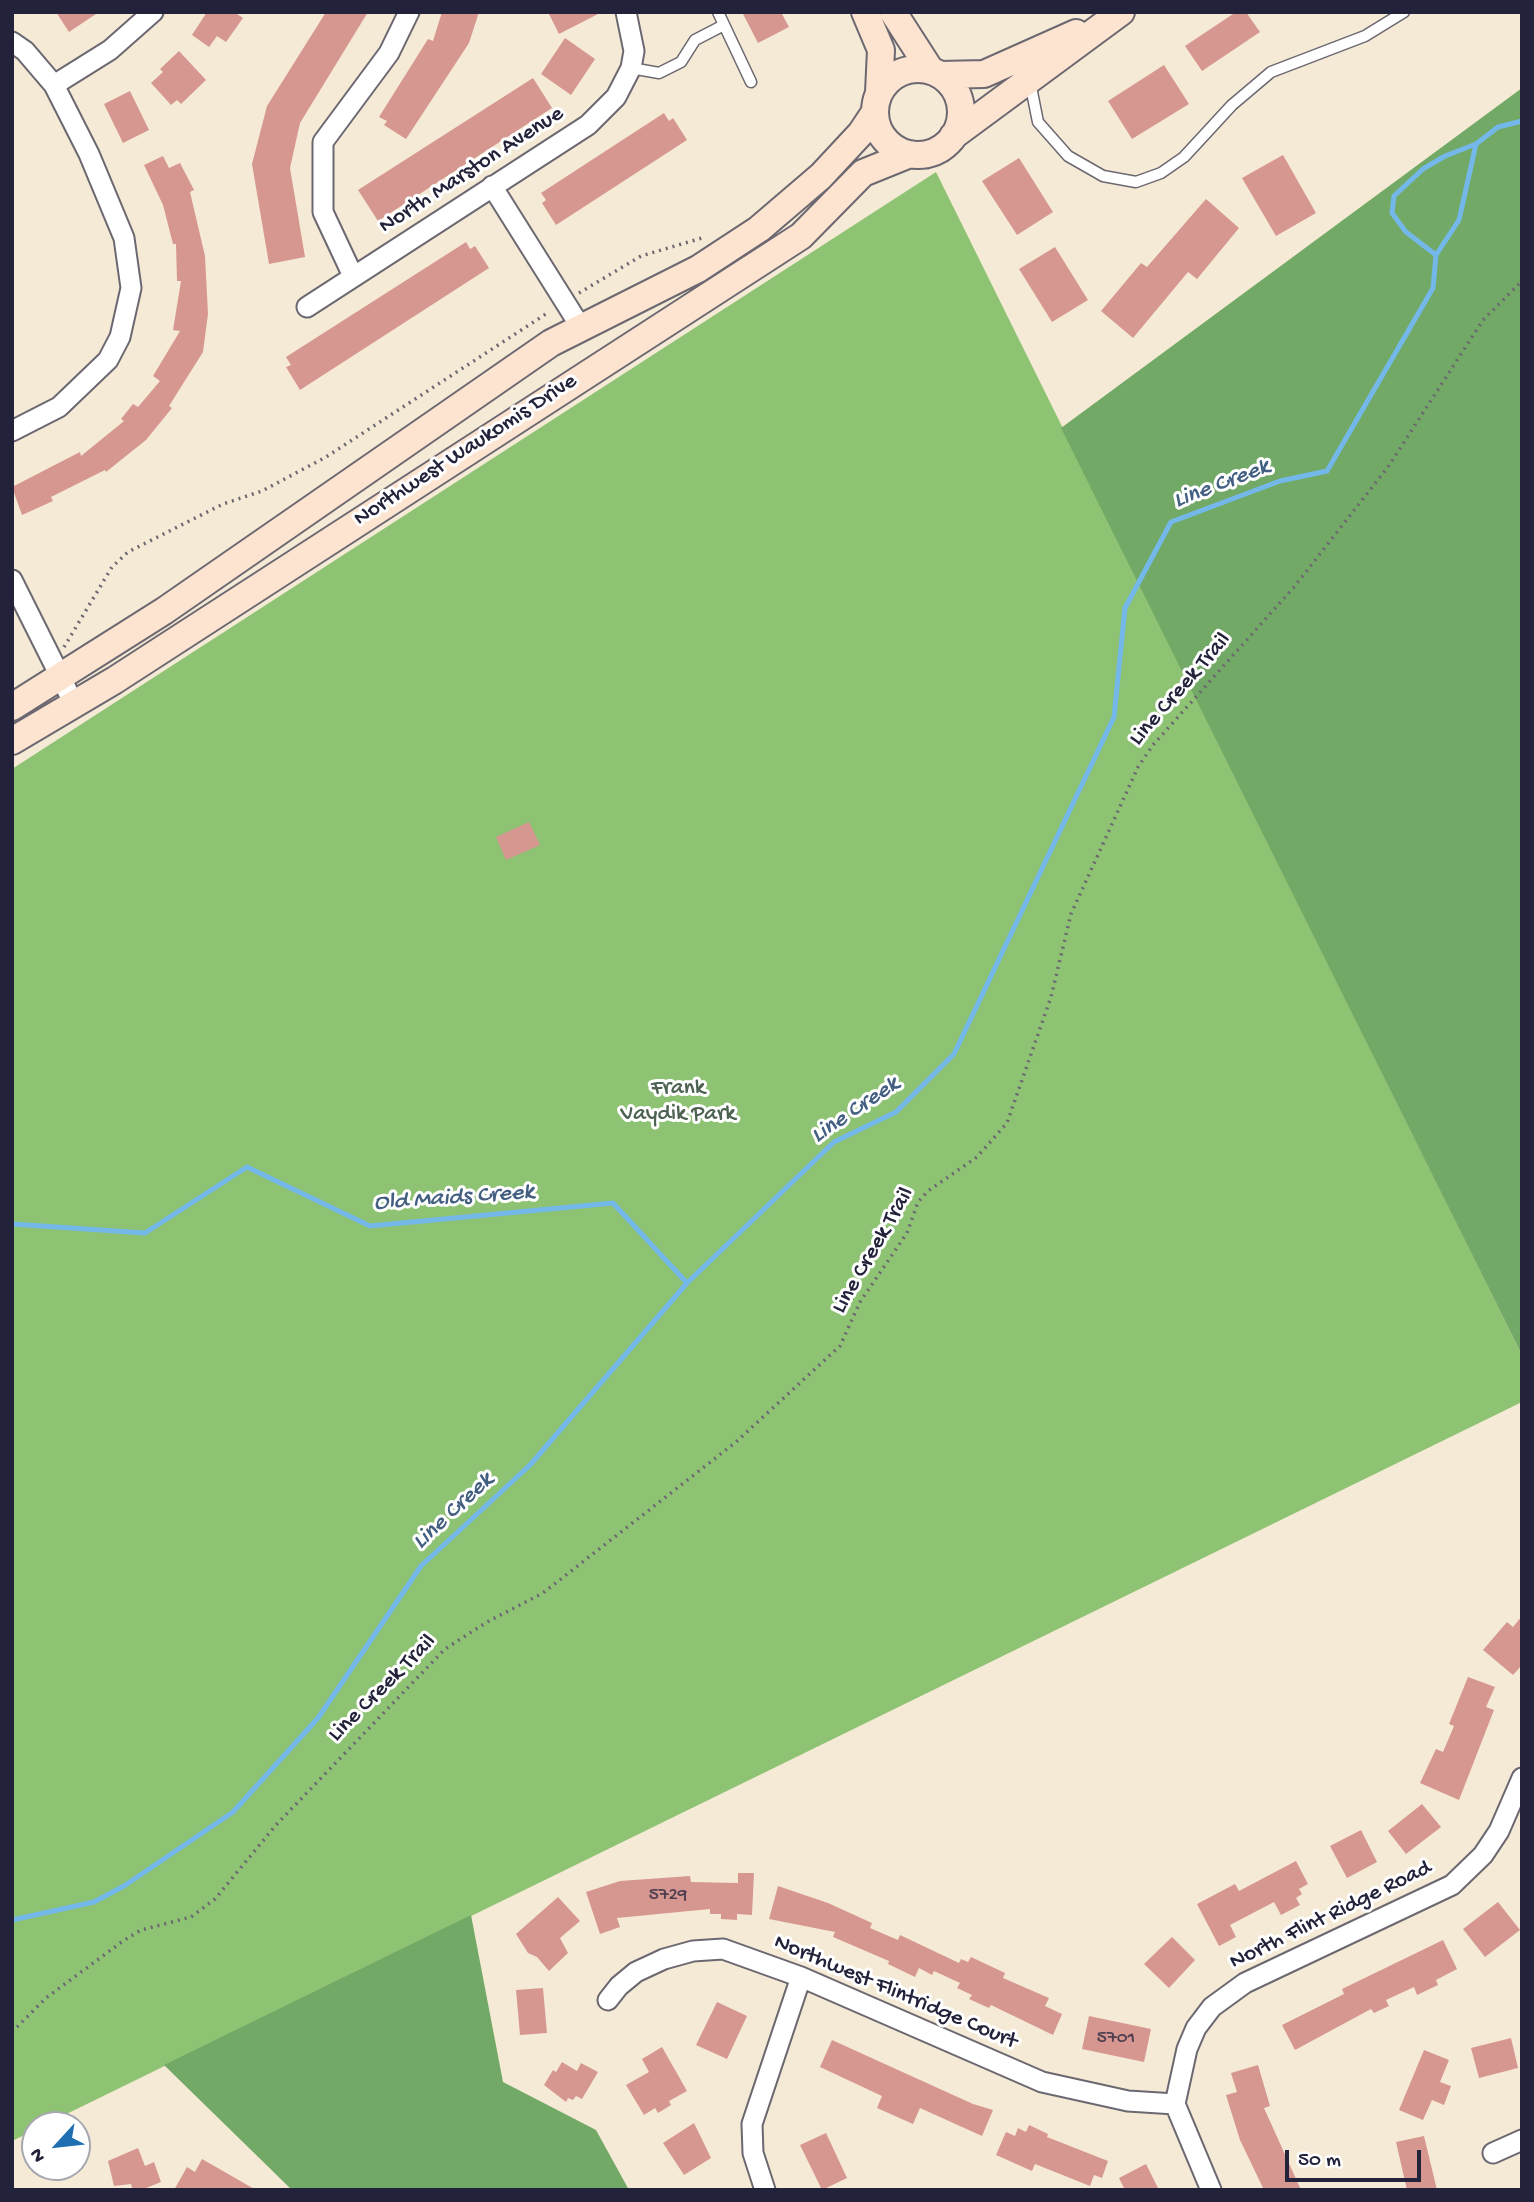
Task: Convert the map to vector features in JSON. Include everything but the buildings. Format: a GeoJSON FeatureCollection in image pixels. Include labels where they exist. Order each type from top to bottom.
{"type":"FeatureCollection","features":[{"type":"Feature","properties":{"kind":"main road"},"geometry":{"type":"LineString","coordinates":[[865,12],[881,50],[877,102],[885,139],[910,154],[929,153],[1119,14]]}},
{"type":"Feature","properties":{"kind":"main road"},"geometry":{"type":"LineString","coordinates":[[893,12],[935,73],[959,98],[960,118],[953,136]]}},
{"type":"Feature","properties":{"kind":"main road"},"geometry":{"type":"LineString","coordinates":[[877,102],[901,72],[984,74],[1119,14]]}},
{"type":"Feature","properties":{"kind":"main road","name":"Northwest Waukomis Drive"},"geometry":{"type":"LineString","coordinates":[[12,707],[55,666],[164,611],[382,457],[580,326],[698,269],[759,229],[821,176],[861,133],[877,102]]}},
{"type":"Feature","properties":{"kind":"main road","name":"Northwest Waukomis Drive"},"geometry":{"type":"LineString","coordinates":[[12,741],[74,704],[801,236],[863,173],[910,154]]}},
{"type":"Feature","properties":{"kind":"street"},"geometry":{"type":"LineString","coordinates":[[54,85],[110,51],[153,12]]}},
{"type":"Feature","properties":{"kind":"street"},"geometry":{"type":"LineString","coordinates":[[353,276],[323,212],[323,142],[389,53],[409,12]]}},
{"type":"Feature","properties":{"kind":"street"},"geometry":{"type":"LineString","coordinates":[[625,12],[633,59]]}},
{"type":"Feature","properties":{"kind":"street"},"geometry":{"type":"LineString","coordinates":[[12,42],[25,51],[54,85],[124,238],[131,288],[120,337],[108,359],[59,407],[12,431]]}},
{"type":"Feature","properties":{"kind":"street","name":"North Marston Avenue"},"geometry":{"type":"LineString","coordinates":[[307,307],[587,125],[616,97],[633,59]]}},
{"type":"Feature","properties":{"kind":"street"},"geometry":{"type":"LineString","coordinates":[[492,186],[580,326]]}},
{"type":"Feature","properties":{"kind":"street"},"geometry":{"type":"LineString","coordinates":[[12,580],[74,704]]}},
{"type":"Feature","properties":{"kind":"street","name":"North Flint Ridge Road"},"geometry":{"type":"LineString","coordinates":[[1175,2104],[1187,2049],[1196,2028],[1212,2007],[1245,1983],[1452,1885],[1483,1855],[1499,1831],[1522,1778]]}},
{"type":"Feature","properties":{"kind":"street","name":"Northwest Flintridge Court"},"geometry":{"type":"LineString","coordinates":[[608,2000],[619,1986],[636,1972],[664,1959],[708,1949],[723,1949],[801,1977],[1042,2082],[1128,2101],[1175,2104]]}},
{"type":"Feature","properties":{"kind":"street"},"geometry":{"type":"LineString","coordinates":[[765,2190],[754,2153],[752,2124],[801,1977]]}},
{"type":"Feature","properties":{"kind":"street"},"geometry":{"type":"LineString","coordinates":[[1175,2104],[1211,2190]]}},
{"type":"Feature","properties":{"kind":"street"},"geometry":{"type":"LineString","coordinates":[[1493,2153],[1522,2140]]}},
{"type":"Feature","properties":{"kind":"lane"},"geometry":{"type":"LineString","coordinates":[[718,12],[751,82]]}},
{"type":"Feature","properties":{"kind":"lane"},"geometry":{"type":"LineString","coordinates":[[1029,82],[1038,122],[1068,156],[1103,176],[1136,182],[1161,173],[1184,156],[1232,105],[1271,72],[1365,36],[1404,12]]}},
{"type":"Feature","properties":{"kind":"lane"},"geometry":{"type":"LineString","coordinates":[[633,59],[659,73],[681,62],[695,40],[724,25]]}},
{"type":"Feature","properties":{"kind":"path"},"geometry":{"type":"LineString","coordinates":[[578,294],[641,256],[710,236]]}},
{"type":"Feature","properties":{"kind":"path","name":"Line Creek Trail"},"geometry":{"type":"LineString","coordinates":[[12,2032],[46,1998],[123,1941],[141,1930],[191,1917],[215,1899],[276,1825],[444,1649],[487,1622],[543,1593],[736,1442],[840,1346],[860,1302],[907,1233],[918,1202],[928,1191],[977,1157],[1007,1124],[1051,997],[1071,914],[1138,767],[1153,745],[1294,587],[1388,467],[1483,320],[1522,281]]}},
{"type":"Feature","properties":{"kind":"path"},"geometry":{"type":"LineString","coordinates":[[55,666],[112,567],[128,552],[223,504],[262,491],[326,457],[551,311]]}},
{"type":"Feature","properties":{"kind":"green space"},"geometry":{"type":"Polygon","coordinates":[[[1522,88],[1522,1355],[1061,428],[1522,88]]]}},
{"type":"Feature","properties":{"kind":"green space","name":"Frank Vaydik Park"},"geometry":{"type":"Polygon","coordinates":[[[936,172],[1522,1355],[1522,1402],[73,2111],[21,2111],[21,2137],[12,2141],[12,769],[936,172]]]}},
{"type":"Feature","properties":{"kind":"green space"},"geometry":{"type":"Polygon","coordinates":[[[471,1915],[503,2082],[596,2130],[629,2190],[292,2190],[164,2065],[471,1915]]]}},
{"type":"Feature","properties":{"kind":"waterway","name":"Line Creek"},"geometry":{"type":"LineString","coordinates":[[12,1920],[94,1902],[124,1886],[233,1812],[318,1718],[421,1566],[530,1465],[687,1283],[834,1142],[896,1112],[954,1054],[1114,717],[1125,608],[1171,522],[1280,481],[1327,471],[1433,288],[1436,255],[1459,220],[1476,144],[1498,127],[1522,121]]}},
{"type":"Feature","properties":{"kind":"waterway","name":"Line Creek"},"geometry":{"type":"LineString","coordinates":[[1436,255],[1406,232],[1392,213],[1394,196],[1423,169],[1445,156],[1476,144]]}},
{"type":"Feature","properties":{"kind":"waterway","name":"Old Maids Creek"},"geometry":{"type":"LineString","coordinates":[[12,1224],[145,1233],[247,1167],[370,1226],[613,1203],[687,1283]]}}]}
